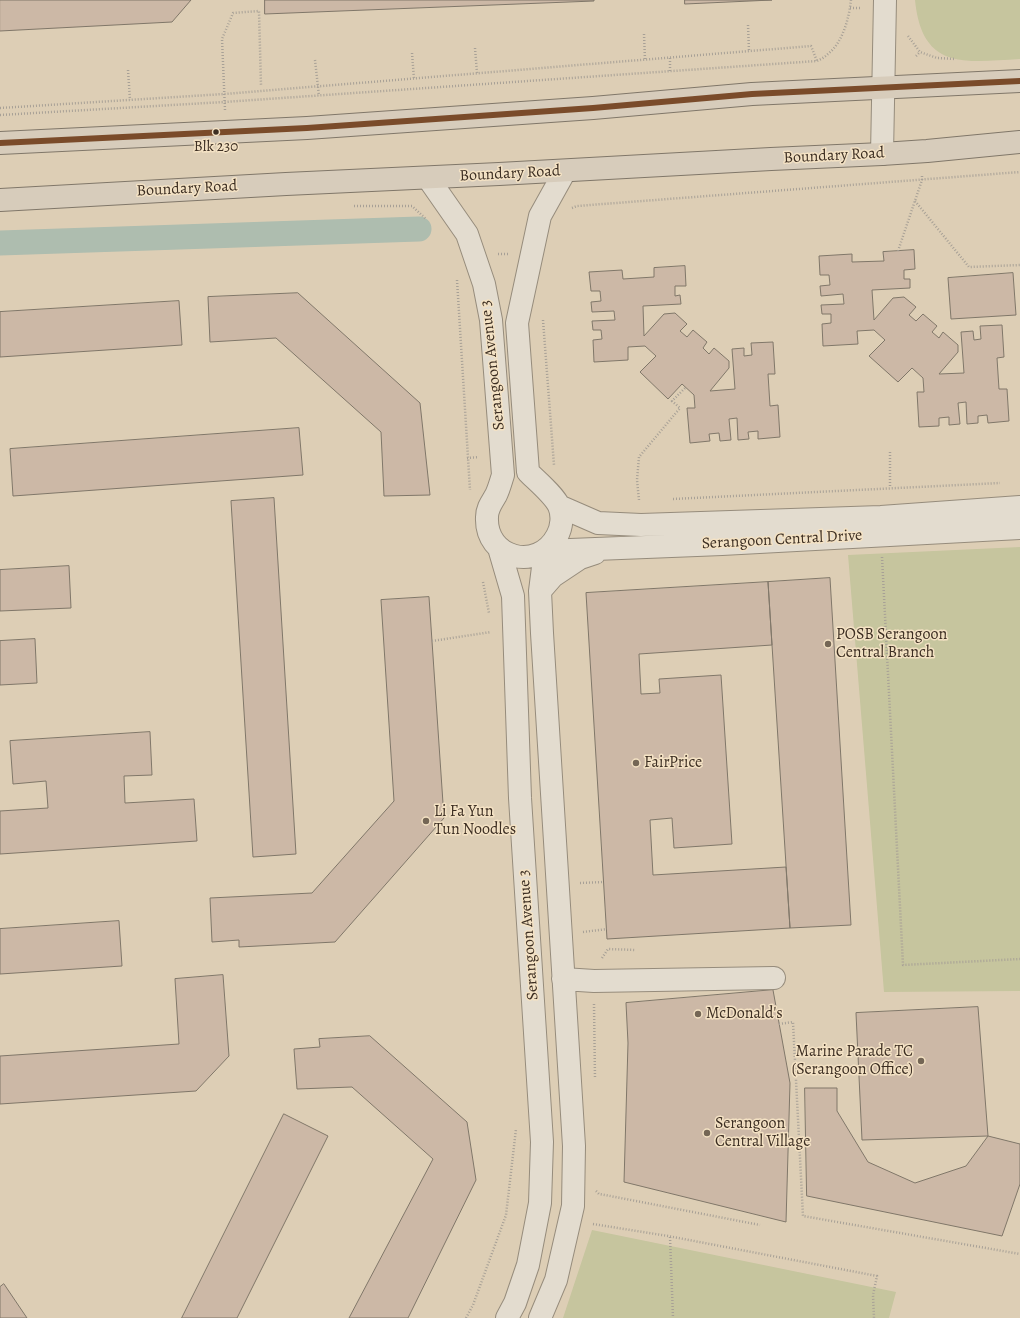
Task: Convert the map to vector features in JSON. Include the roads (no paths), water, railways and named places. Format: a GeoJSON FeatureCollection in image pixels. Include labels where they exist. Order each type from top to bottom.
{"type":"FeatureCollection","features":[{"type":"Feature","properties":{"kind":"main road"},"geometry":{"type":"LineString","coordinates":[[0,143],[300,128],[578,109],[752,94],[1020,81]]}},
{"type":"Feature","properties":{"kind":"main road","name":"Boundary Road"},"geometry":{"type":"LineString","coordinates":[[0,200],[278,184],[565,171],[771,158],[882,154],[1020,142]]}},
{"type":"Feature","properties":{"kind":"street"},"geometry":{"type":"LineString","coordinates":[[882,154],[885,0]]}},
{"type":"Feature","properties":{"kind":"street","name":"Serangoon Avenue 3"},"geometry":{"type":"LineString","coordinates":[[559,506],[552,496],[542,488],[528,472],[517,323],[540,216],[565,171]]}},
{"type":"Feature","properties":{"kind":"street","name":"Serangoon Avenue 3"},"geometry":{"type":"LineString","coordinates":[[428,178],[467,234],[484,284],[491,320],[502,475],[496,494],[490,504],[487,516],[487,528],[492,539],[499,548],[513,596],[520,798],[542,1142],[540,1203],[528,1265],[515,1303],[507,1318]]}},
{"type":"Feature","properties":{"kind":"street","name":"Serangoon Avenue 3"},"geometry":{"type":"LineString","coordinates":[[496,494],[506,487],[518,483],[530,483],[542,488]]}},
{"type":"Feature","properties":{"kind":"street"},"geometry":{"type":"LineString","coordinates":[[499,548],[510,555],[521,557],[533,556],[545,551],[554,542],[560,531],[562,519],[559,506]]}},
{"type":"Feature","properties":{"kind":"street","name":"Serangoon Central Drive"},"geometry":{"type":"LineString","coordinates":[[559,506],[598,522],[641,524],[881,517],[972,521],[1020,528]]}},
{"type":"Feature","properties":{"kind":"street","name":"Serangoon Central Drive"},"geometry":{"type":"LineString","coordinates":[[545,551],[722,544],[972,521],[1020,507]]}},
{"type":"Feature","properties":{"kind":"street"},"geometry":{"type":"LineString","coordinates":[[540,592],[553,576],[580,558],[610,549]]}},
{"type":"Feature","properties":{"kind":"street","name":"Serangoon Avenue 3"},"geometry":{"type":"LineString","coordinates":[[540,1318],[556,1280],[574,1206],[574,1146],[540,592],[545,551]]}},
{"type":"Feature","properties":{"kind":"street"},"geometry":{"type":"LineString","coordinates":[[563,979],[594,981],[774,978]]}},
{"type":"Feature","properties":{"kind":"waterway"},"geometry":{"type":"LineString","coordinates":[[0,243],[419,229]]}},
{"type":"Feature","properties":{"kind":"place","name":"Blk 230"},"geometry":{"type":"Point","coordinates":[216,132]}},
{"type":"Feature","properties":{"kind":"place","name":"POSB Serangoon Central Branch"},"geometry":{"type":"Point","coordinates":[828,644]}},
{"type":"Feature","properties":{"kind":"place","name":"FairPrice"},"geometry":{"type":"Point","coordinates":[636,763]}},
{"type":"Feature","properties":{"kind":"place","name":"Li Fa Yun Tun Noodles"},"geometry":{"type":"Point","coordinates":[426,821]}},
{"type":"Feature","properties":{"kind":"place","name":"McDonald's"},"geometry":{"type":"Point","coordinates":[698,1014]}},
{"type":"Feature","properties":{"kind":"place","name":"Marine Parade TC (Serangoon Office)"},"geometry":{"type":"Point","coordinates":[921,1061]}},
{"type":"Feature","properties":{"kind":"place","name":"Serangoon Central Village"},"geometry":{"type":"Point","coordinates":[707,1133]}}]}
